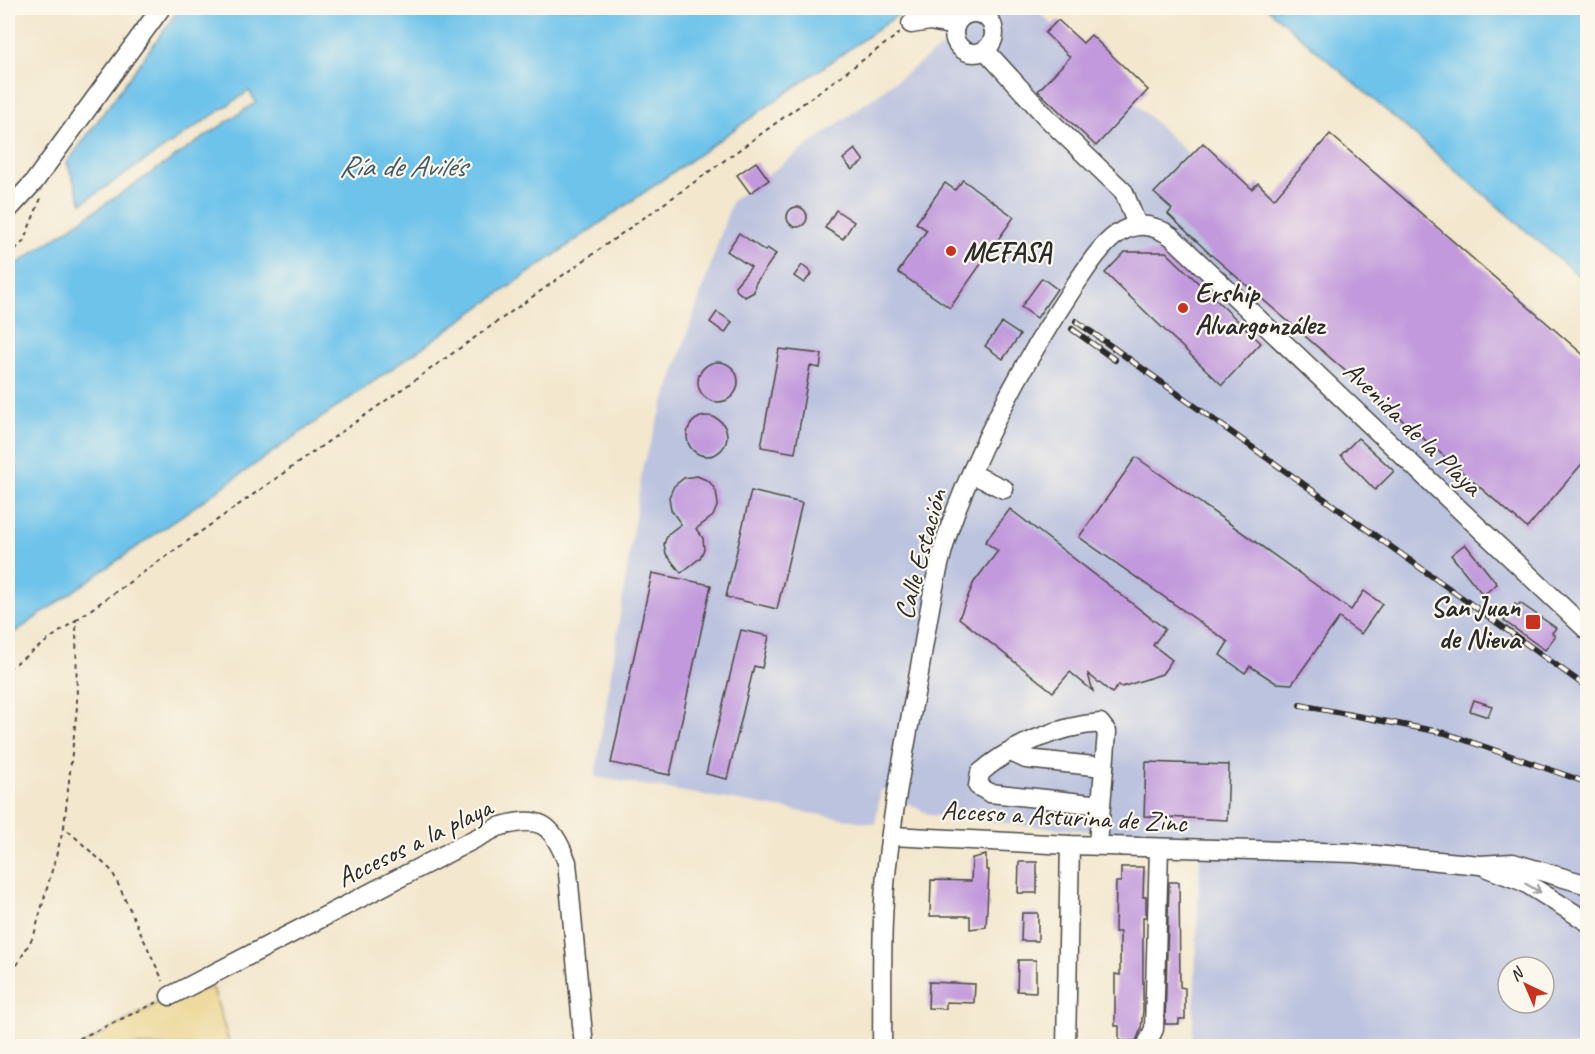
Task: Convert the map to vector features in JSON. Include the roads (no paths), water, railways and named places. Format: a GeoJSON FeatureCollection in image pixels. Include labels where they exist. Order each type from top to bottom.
{"type":"FeatureCollection","features":[{"type":"Feature","properties":{"kind":"street"},"geometry":{"type":"LineString","coordinates":[[8,210],[34,182],[161,8]]}},
{"type":"Feature","properties":{"kind":"street"},"geometry":{"type":"LineString","coordinates":[[975,13],[986,18],[993,28],[994,36],[986,51],[973,53],[955,40],[957,21],[975,13]]}},
{"type":"Feature","properties":{"kind":"street"},"geometry":{"type":"LineString","coordinates":[[911,24],[930,21],[955,26]]}},
{"type":"Feature","properties":{"kind":"street"},"geometry":{"type":"LineString","coordinates":[[986,51],[1048,118],[1124,192],[1137,225]]}},
{"type":"Feature","properties":{"kind":"street","name":"Calle Estación"},"geometry":{"type":"LineString","coordinates":[[882,1047],[885,884],[891,836],[939,572],[956,511],[1003,406],[1054,316],[1094,256],[1111,238],[1137,225]]}},
{"type":"Feature","properties":{"kind":"street","name":"Avenida de la Playa"},"geometry":{"type":"LineString","coordinates":[[1137,225],[1158,228],[1181,245],[1587,631]]}},
{"type":"Feature","properties":{"kind":"street"},"geometry":{"type":"LineString","coordinates":[[972,474],[1004,489]]}},
{"type":"Feature","properties":{"kind":"street"},"geometry":{"type":"LineString","coordinates":[[1098,845],[1107,732],[1100,723],[1061,730],[1011,752],[980,773],[978,786],[983,792],[1101,806]]}},
{"type":"Feature","properties":{"kind":"street"},"geometry":{"type":"LineString","coordinates":[[1011,752],[1026,759],[1104,767]]}},
{"type":"Feature","properties":{"kind":"street","name":"Accesos a la playa"},"geometry":{"type":"LineString","coordinates":[[170,996],[498,827],[521,820],[534,821],[546,825],[559,843],[567,862],[584,1047]]}},
{"type":"Feature","properties":{"kind":"street","name":"Acceso a Asturina de Zinc"},"geometry":{"type":"LineString","coordinates":[[891,836],[1070,845],[1355,853],[1480,865]]}},
{"type":"Feature","properties":{"kind":"street"},"geometry":{"type":"LineString","coordinates":[[1066,1047],[1070,845]]}},
{"type":"Feature","properties":{"kind":"street"},"geometry":{"type":"LineString","coordinates":[[1146,1047],[1154,1029],[1159,848]]}},
{"type":"Feature","properties":{"kind":"street"},"geometry":{"type":"LineString","coordinates":[[1480,865],[1513,863],[1587,885]]}},
{"type":"Feature","properties":{"kind":"street"},"geometry":{"type":"LineString","coordinates":[[1480,865],[1524,882],[1587,922]]}},
{"type":"Feature","properties":{"kind":"water","name":"Ría de Avilés"},"geometry":{"type":"Polygon","coordinates":[[[180,8],[908,8],[8,637],[8,270],[256,102],[249,91],[82,203],[67,163],[180,8]]]}},
{"type":"Feature","properties":{"kind":"water"},"geometry":{"type":"Polygon","coordinates":[[[1267,8],[1587,8],[1587,283],[1267,8]]]}},
{"type":"Feature","properties":{"kind":"railway"},"geometry":{"type":"LineString","coordinates":[[1076,321],[1588,688]]}},
{"type":"Feature","properties":{"kind":"railway"},"geometry":{"type":"LineString","coordinates":[[1072,329],[1115,360]]}},
{"type":"Feature","properties":{"kind":"railway"},"geometry":{"type":"LineString","coordinates":[[1300,705],[1445,733],[1588,783]]}},
{"type":"Feature","properties":{"kind":"place","name":"MEFASA"},"geometry":{"type":"Point","coordinates":[951,251]}},
{"type":"Feature","properties":{"kind":"place","name":"Ership Alvargonzález"},"geometry":{"type":"Point","coordinates":[1183,308]}},
{"type":"Feature","properties":{"kind":"place","name":"San Juan de Nieva"},"geometry":{"type":"Point","coordinates":[1533,622]}}]}
